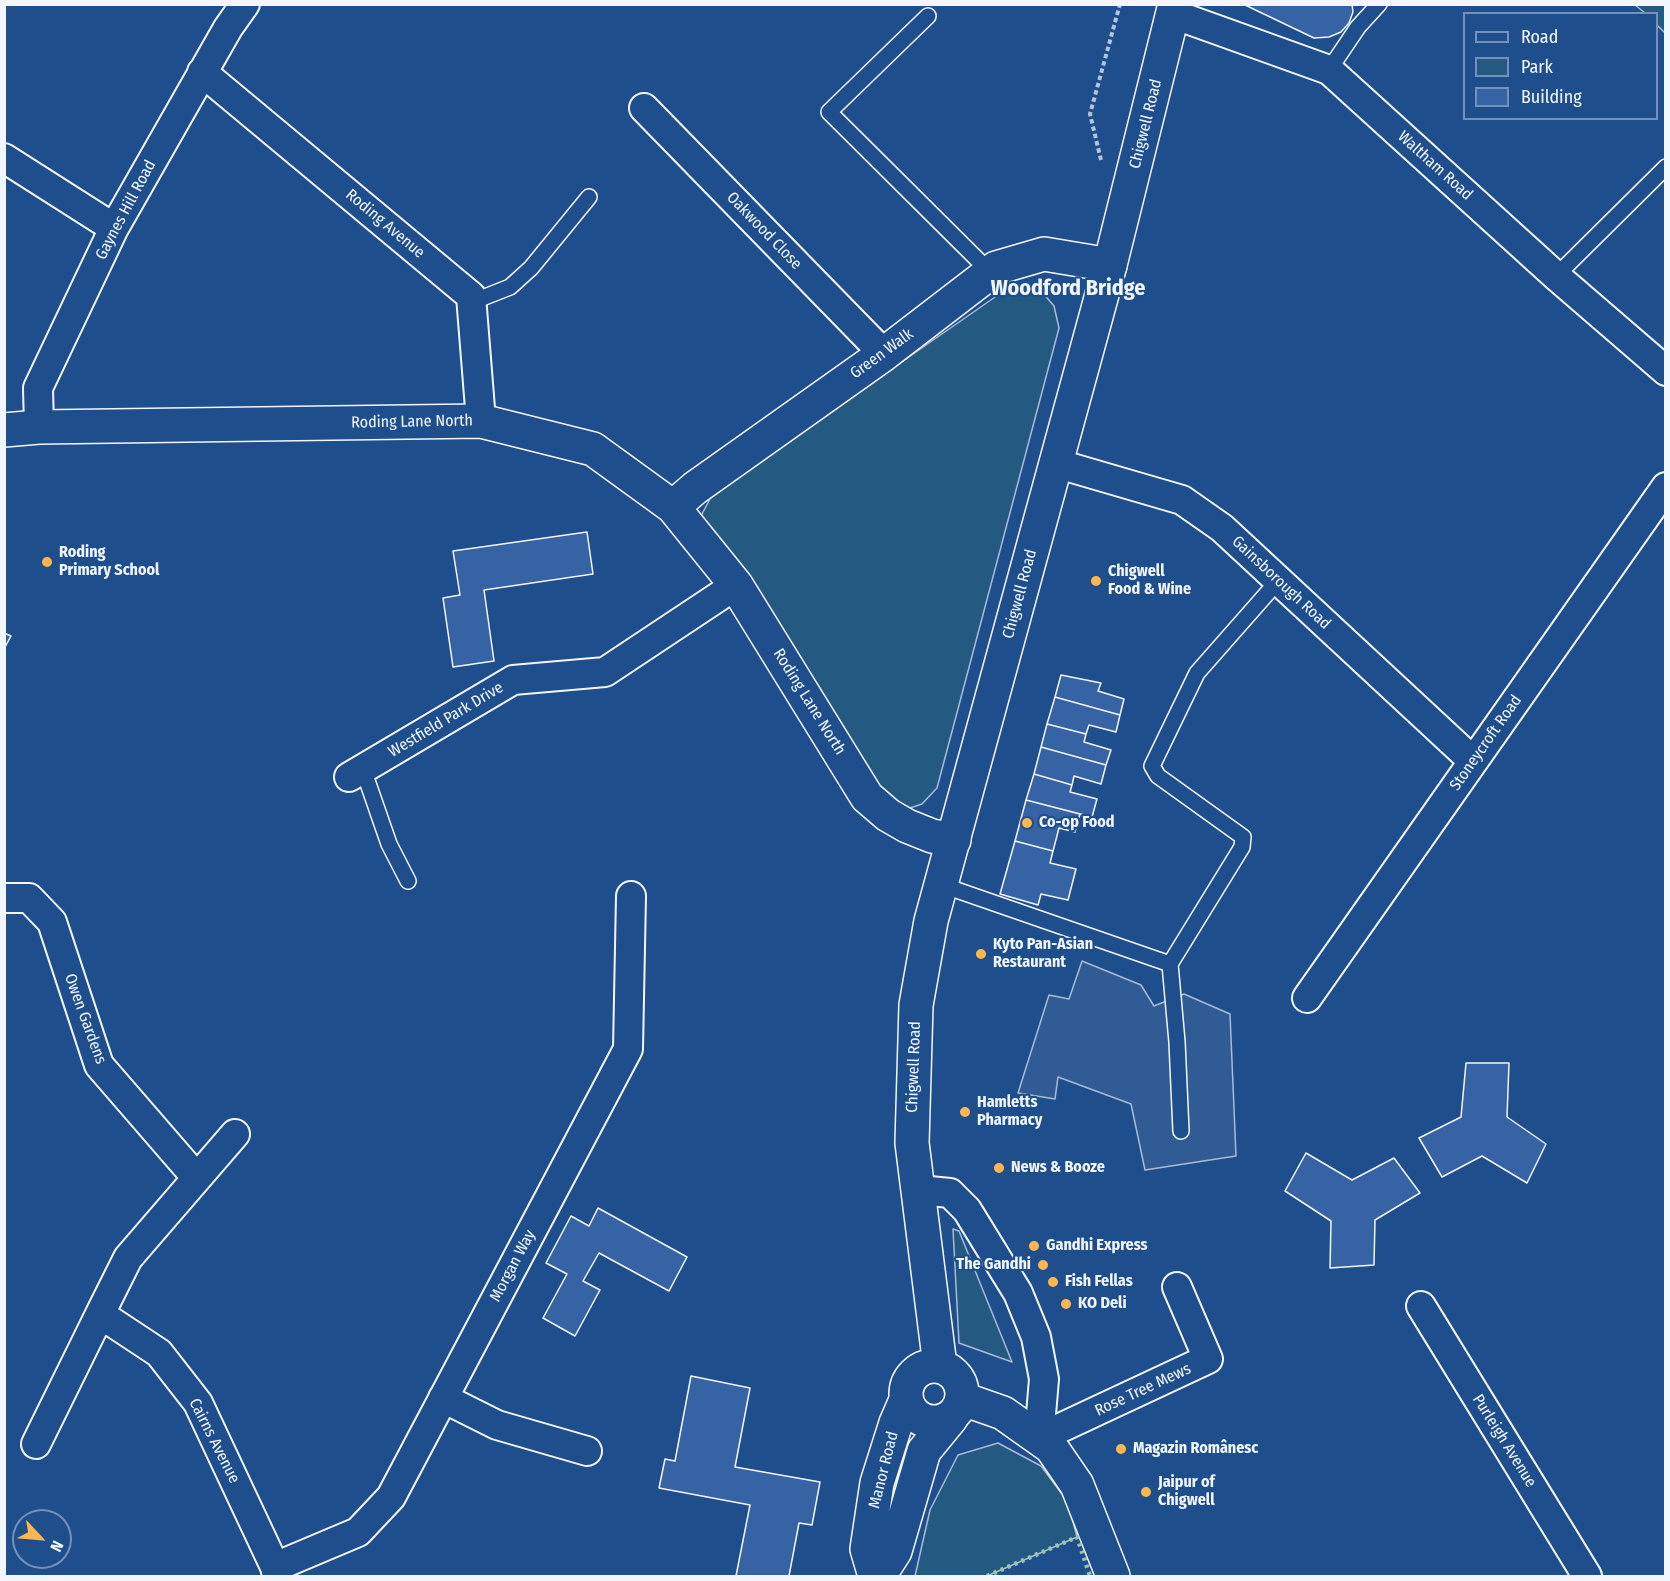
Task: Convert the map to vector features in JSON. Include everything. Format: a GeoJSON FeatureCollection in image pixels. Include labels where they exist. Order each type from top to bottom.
{"type":"FeatureCollection","features":[{"type":"Feature","properties":{"kind":"main road","name":"Chigwell Road"},"geometry":{"type":"LineString","coordinates":[[940,1366],[920,1190],[912,1143],[916,1005],[931,921],[1110,265],[1174,9]]}},
{"type":"Feature","properties":{"kind":"main road","name":"Green Walk"},"geometry":{"type":"LineString","coordinates":[[673,507],[695,488],[884,354],[996,268],[1044,254],[1110,265]]}},
{"type":"Feature","properties":{"kind":"main road","name":"Roding Lane North"},"geometry":{"type":"LineString","coordinates":[[4,430],[39,427],[481,421],[593,449],[673,507],[736,585],[867,797],[888,815],[907,826],[932,836],[954,840]]}},
{"type":"Feature","properties":{"kind":"main road"},"geometry":{"type":"LineString","coordinates":[[957,1408],[960,1382],[955,1375],[940,1366],[931,1366],[914,1374],[909,1382],[906,1400],[910,1409],[924,1421],[933,1423],[957,1408],[1003,1413],[1051,1447],[1077,1485],[1113,1576]]}},
{"type":"Feature","properties":{"kind":"main road","name":"Manor Road"},"geometry":{"type":"LineString","coordinates":[[875,1576],[867,1549],[877,1484],[896,1423],[906,1400]]}},
{"type":"Feature","properties":{"kind":"main road","name":"Manor Road"},"geometry":{"type":"LineString","coordinates":[[879,1576],[895,1551],[924,1451],[957,1408]]}},
{"type":"Feature","properties":{"kind":"street","name":"Gaynes Hill Road"},"geometry":{"type":"LineString","coordinates":[[39,427],[38,388],[114,228],[202,72],[245,4]]}},
{"type":"Feature","properties":{"kind":"street","name":"Waltham Road"},"geometry":{"type":"LineString","coordinates":[[1174,9],[1329,70],[1665,371]]}},
{"type":"Feature","properties":{"kind":"street","name":"Roding Avenue"},"geometry":{"type":"LineString","coordinates":[[202,72],[471,296],[472,302]]}},
{"type":"Feature","properties":{"kind":"street","name":"Oakwood Close"},"geometry":{"type":"LineString","coordinates":[[644,108],[884,354]]}},
{"type":"Feature","properties":{"kind":"street"},"geometry":{"type":"LineString","coordinates":[[4,158],[114,228]]}},
{"type":"Feature","properties":{"kind":"street"},"geometry":{"type":"LineString","coordinates":[[472,302],[481,421]]}},
{"type":"Feature","properties":{"kind":"street","name":"Gainsborough Road"},"geometry":{"type":"LineString","coordinates":[[1055,463],[1182,500],[1222,528],[1473,761]]}},
{"type":"Feature","properties":{"kind":"street","name":"Stoneycroft Road"},"geometry":{"type":"LineString","coordinates":[[1307,998],[1665,487]]}},
{"type":"Feature","properties":{"kind":"street","name":"Westfield Park Drive"},"geometry":{"type":"LineString","coordinates":[[356,773],[513,680],[605,672],[736,585]]}},
{"type":"Feature","properties":{"kind":"street","name":"Morgan Way"},"geometry":{"type":"LineString","coordinates":[[276,1572],[358,1532],[391,1497],[628,1049],[631,896]]}},
{"type":"Feature","properties":{"kind":"street","name":"Owen Gardens"},"geometry":{"type":"LineString","coordinates":[[4,898],[29,898],[52,922],[99,1065],[196,1177]]}},
{"type":"Feature","properties":{"kind":"street"},"geometry":{"type":"LineString","coordinates":[[36,1444],[128,1258],[235,1134]]}},
{"type":"Feature","properties":{"kind":"street"},"geometry":{"type":"LineString","coordinates":[[920,1190],[950,1193],[967,1210],[1018,1293],[1036,1337],[1044,1378],[1040,1438]]}},
{"type":"Feature","properties":{"kind":"street","name":"Rose Tree Mews"},"geometry":{"type":"LineString","coordinates":[[1040,1438],[1208,1359],[1177,1287]]}},
{"type":"Feature","properties":{"kind":"street","name":"Purleigh Avenue"},"geometry":{"type":"LineString","coordinates":[[1421,1306],[1587,1576]]}},
{"type":"Feature","properties":{"kind":"street","name":"Cairns Avenue"},"geometry":{"type":"LineString","coordinates":[[100,1314],[159,1353],[198,1403],[276,1572]]}},
{"type":"Feature","properties":{"kind":"street"},"geometry":{"type":"LineString","coordinates":[[443,1398],[497,1425],[587,1451]]}},
{"type":"Feature","properties":{"kind":"lane"},"geometry":{"type":"LineString","coordinates":[[1329,70],[1358,27],[1379,4]]}},
{"type":"Feature","properties":{"kind":"lane"},"geometry":{"type":"LineString","coordinates":[[927,16],[829,112],[990,272]]}},
{"type":"Feature","properties":{"kind":"lane"},"geometry":{"type":"LineString","coordinates":[[1557,276],[1665,167]]}},
{"type":"Feature","properties":{"kind":"lane"},"geometry":{"type":"LineString","coordinates":[[472,302],[510,287],[531,268],[589,197]]}},
{"type":"Feature","properties":{"kind":"lane"},"geometry":{"type":"LineString","coordinates":[[1181,1131],[1177,1042],[1170,964],[1242,847],[1243,837],[1158,776],[1152,765],[1197,673],[1278,581]]}},
{"type":"Feature","properties":{"kind":"lane"},"geometry":{"type":"LineString","coordinates":[[356,773],[388,844],[408,881]]}},
{"type":"Feature","properties":{"kind":"lane"},"geometry":{"type":"LineString","coordinates":[[942,885],[1170,964]]}},
{"type":"Feature","properties":{"kind":"path"},"geometry":{"type":"LineString","coordinates":[[1102,163],[1090,114],[1120,4]]}},
{"type":"Feature","properties":{"kind":"green space"},"geometry":{"type":"Polygon","coordinates":[[[1635,5],[1665,5],[1665,33],[1658,26],[1658,12],[1644,12],[1635,5]]]}},
{"type":"Feature","properties":{"kind":"green space"},"geometry":{"type":"Polygon","coordinates":[[[1018,288],[1042,292],[1054,306],[1059,328],[937,788],[922,804],[910,808],[887,800],[707,536],[701,516],[713,493],[998,295],[1018,288]]]}},
{"type":"Feature","properties":{"kind":"green space"},"geometry":{"type":"Polygon","coordinates":[[[953,1229],[959,1231],[1012,1362],[959,1343],[953,1229]]]}},
{"type":"Feature","properties":{"kind":"green space"},"geometry":{"type":"Polygon","coordinates":[[[998,1443],[1041,1466],[1068,1502],[1077,1537],[987,1576],[915,1576],[930,1510],[958,1455],[998,1443]]]}},
{"type":"Feature","properties":{"kind":"shaded area"},"geometry":{"type":"Polygon","coordinates":[[[1082,961],[1141,985],[1154,1006],[1184,994],[1230,1014],[1236,1156],[1145,1170],[1131,1104],[1058,1077],[1055,1099],[1018,1093],[1049,995],[1069,999],[1082,961]]]}},
{"type":"Feature","properties":{"kind":"building"},"geometry":{"type":"Polygon","coordinates":[[[1243,4],[1352,4],[1353,12],[1349,23],[1341,32],[1329,37],[1314,38],[1243,4]]]}},
{"type":"Feature","properties":{"kind":"building"},"geometry":{"type":"Polygon","coordinates":[[[587,532],[593,574],[484,590],[494,661],[453,667],[443,598],[460,595],[453,551],[587,532]]]}},
{"type":"Feature","properties":{"kind":"building"},"geometry":{"type":"Polygon","coordinates":[[[4,633],[11,636],[4,649],[4,633]]]}},
{"type":"Feature","properties":{"kind":"building"},"geometry":{"type":"Polygon","coordinates":[[[1061,675],[1101,683],[1098,691],[1124,699],[1120,715],[1055,697],[1061,675]]]}},
{"type":"Feature","properties":{"kind":"building"},"geometry":{"type":"Polygon","coordinates":[[[1055,697],[1120,715],[1116,732],[1089,725],[1086,734],[1047,724],[1055,697]]]}},
{"type":"Feature","properties":{"kind":"building"},"geometry":{"type":"Polygon","coordinates":[[[1047,724],[1086,734],[1084,742],[1111,750],[1106,765],[1041,747],[1047,724]]]}},
{"type":"Feature","properties":{"kind":"building"},"geometry":{"type":"Polygon","coordinates":[[[1041,747],[1106,765],[1101,784],[1074,776],[1072,785],[1034,774],[1041,747]]]}},
{"type":"Feature","properties":{"kind":"building"},"geometry":{"type":"Polygon","coordinates":[[[1034,774],[1072,785],[1070,792],[1097,799],[1092,817],[1026,800],[1034,774]]]}},
{"type":"Feature","properties":{"kind":"building"},"geometry":{"type":"Polygon","coordinates":[[[1026,800],[1080,814],[1075,832],[1059,828],[1053,851],[1015,841],[1026,800]]]}},
{"type":"Feature","properties":{"kind":"building"},"geometry":{"type":"Polygon","coordinates":[[[1015,841],[1053,851],[1050,863],[1076,869],[1068,900],[1041,894],[1038,905],[1000,894],[1015,841]]]}},
{"type":"Feature","properties":{"kind":"building"},"geometry":{"type":"Polygon","coordinates":[[[1466,1063],[1509,1063],[1507,1117],[1546,1144],[1527,1183],[1482,1156],[1442,1177],[1419,1138],[1461,1117],[1466,1063]]]}},
{"type":"Feature","properties":{"kind":"building"},"geometry":{"type":"Polygon","coordinates":[[[1306,1153],[1352,1180],[1394,1158],[1420,1193],[1375,1220],[1374,1265],[1330,1268],[1331,1221],[1285,1191],[1306,1153]]]}},
{"type":"Feature","properties":{"kind":"building"},"geometry":{"type":"Polygon","coordinates":[[[598,1208],[687,1257],[669,1291],[599,1253],[583,1281],[600,1290],[575,1336],[543,1318],[567,1274],[546,1263],[571,1216],[589,1226],[598,1208]]]}},
{"type":"Feature","properties":{"kind":"building"},"geometry":{"type":"Polygon","coordinates":[[[691,1376],[750,1388],[735,1467],[820,1482],[812,1525],[799,1523],[789,1576],[736,1576],[750,1505],[659,1488],[665,1459],[675,1461],[691,1376]]]}},
{"type":"Feature","properties":{"kind":"hedge"},"geometry":{"type":"LineString","coordinates":[[987,1576],[1077,1537],[1090,1576]]}},
{"type":"Feature","properties":{"kind":"place","name":"Roding Primary School"},"geometry":{"type":"Point","coordinates":[47,562]}},
{"type":"Feature","properties":{"kind":"place","name":"Chigwell Food & Wine"},"geometry":{"type":"Point","coordinates":[1096,581]}},
{"type":"Feature","properties":{"kind":"place","name":"Co-op Food"},"geometry":{"type":"Point","coordinates":[1027,823]}},
{"type":"Feature","properties":{"kind":"place","name":"Kyto Pan-Asian Restaurant"},"geometry":{"type":"Point","coordinates":[981,954]}},
{"type":"Feature","properties":{"kind":"place","name":"Hamletts Pharmacy"},"geometry":{"type":"Point","coordinates":[965,1112]}},
{"type":"Feature","properties":{"kind":"place","name":"News & Booze"},"geometry":{"type":"Point","coordinates":[999,1168]}},
{"type":"Feature","properties":{"kind":"place","name":"Gandhi Express"},"geometry":{"type":"Point","coordinates":[1034,1246]}},
{"type":"Feature","properties":{"kind":"place","name":"The Gandhi"},"geometry":{"type":"Point","coordinates":[1043,1265]}},
{"type":"Feature","properties":{"kind":"place","name":"Fish Fellas"},"geometry":{"type":"Point","coordinates":[1053,1282]}},
{"type":"Feature","properties":{"kind":"place","name":"KO Deli"},"geometry":{"type":"Point","coordinates":[1066,1304]}},
{"type":"Feature","properties":{"kind":"place","name":"Magazin Românesc"},"geometry":{"type":"Point","coordinates":[1121,1449]}},
{"type":"Feature","properties":{"kind":"place","name":"Jaipur of Chigwell"},"geometry":{"type":"Point","coordinates":[1146,1492]}},
{"type":"Feature","properties":{"kind":"district","name":"Woodford Bridge"},"geometry":{"type":"Point","coordinates":[1068,289]}}]}
